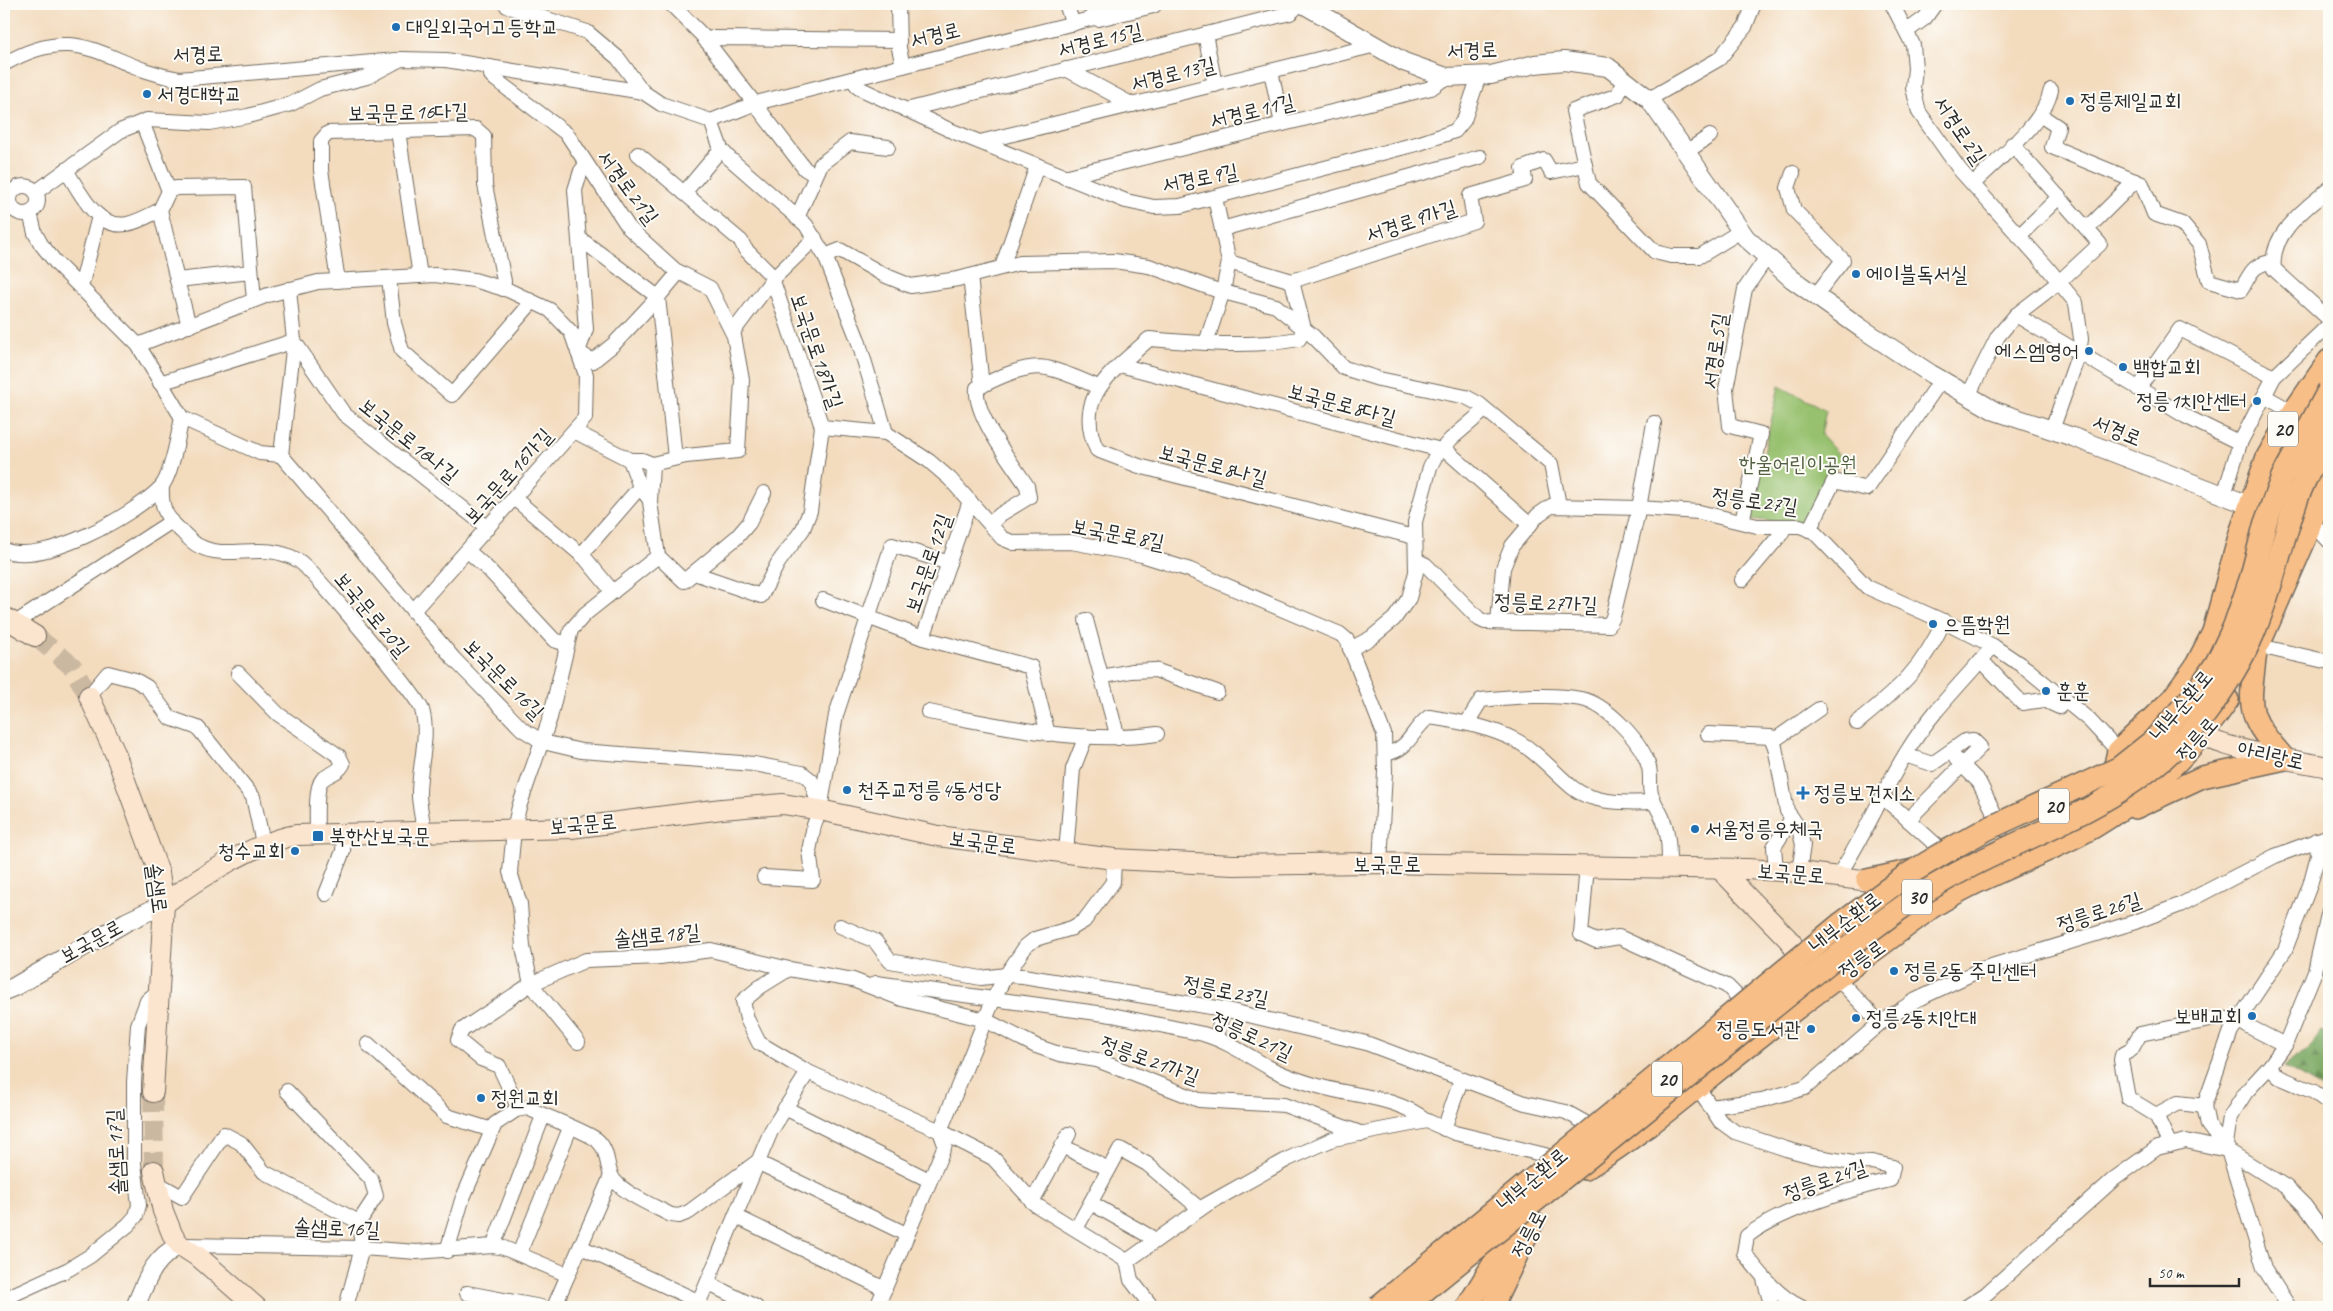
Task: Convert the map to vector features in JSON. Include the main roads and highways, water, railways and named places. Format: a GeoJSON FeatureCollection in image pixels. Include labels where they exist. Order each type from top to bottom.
{"type":"FeatureCollection","features":[{"type":"Feature","properties":{"kind":"highway","name":"내부순환로"},"geometry":{"type":"LineString","coordinates":[[1378,1307],[1842,923],[1907,874],[1985,830],[2119,768],[2152,741],[2199,689],[2217,662],[2234,626],[2251,578],[2265,524],[2282,478],[2329,390]]}},
{"type":"Feature","properties":{"kind":"highway","name":"내부순환로"},"geometry":{"type":"LineString","coordinates":[[1404,1307],[1569,1171],[1809,978],[1910,902],[1952,875],[2086,812],[2124,789],[2170,754],[2205,714],[2240,662],[2263,607],[2298,496],[2329,431]]}},
{"type":"Feature","properties":{"kind":"main road","name":"20"},"geometry":{"type":"LineString","coordinates":[[2112,778],[2118,751],[2172,699],[2195,667],[2213,632],[2220,600],[2249,505],[2267,457],[2293,412],[2329,360]]}},
{"type":"Feature","properties":{"kind":"main road","name":"정릉로"},"geometry":{"type":"LineString","coordinates":[[1467,1307],[1534,1198],[1570,1169],[1616,1151],[1837,978],[1956,892],[2093,827],[2134,799],[2180,761],[2202,736],[2234,692],[2258,649],[2329,474]]}},
{"type":"Feature","properties":{"kind":"main road"},"geometry":{"type":"LineString","coordinates":[[10,620],[35,636]]}},
{"type":"Feature","properties":{"kind":"main road"},"geometry":{"type":"LineString","coordinates":[[2258,649],[2250,701],[2253,717],[2260,732],[2285,759]]}},
{"type":"Feature","properties":{"kind":"main road","name":"솔샘로"},"geometry":{"type":"LineString","coordinates":[[89,696],[115,753],[159,873],[164,904],[153,1092]]}},
{"type":"Feature","properties":{"kind":"main road"},"geometry":{"type":"LineString","coordinates":[[2172,699],[2202,736]]}},
{"type":"Feature","properties":{"kind":"main road","name":"아리랑로"},"geometry":{"type":"LineString","coordinates":[[2202,736],[2285,759],[2329,767]]}},
{"type":"Feature","properties":{"kind":"main road"},"geometry":{"type":"LineString","coordinates":[[2093,827],[2202,777],[2285,759]]}},
{"type":"Feature","properties":{"kind":"main road"},"geometry":{"type":"LineString","coordinates":[[2093,827],[2122,803],[2130,792],[2130,785],[2123,776],[2112,778]]}},
{"type":"Feature","properties":{"kind":"main road","name":"정릉로"},"geometry":{"type":"LineString","coordinates":[[1492,1307],[1538,1211],[1570,1169],[1603,1132],[1750,1008],[1925,867],[1946,855],[2112,778]]}},
{"type":"Feature","properties":{"kind":"main road","name":"보국문로"},"geometry":{"type":"LineString","coordinates":[[164,904],[184,888],[263,843],[280,838],[317,834],[424,830],[571,828],[749,806],[784,804],[938,836],[1114,859],[1233,865],[1380,863],[1776,870],[1904,883],[1956,892]]}},
{"type":"Feature","properties":{"kind":"main road"},"geometry":{"type":"LineString","coordinates":[[1867,880],[1925,867]]}},
{"type":"Feature","properties":{"kind":"main road"},"geometry":{"type":"LineString","coordinates":[[1719,868],[1791,942],[1803,965]]}},
{"type":"Feature","properties":{"kind":"main road"},"geometry":{"type":"LineString","coordinates":[[1820,951],[1814,965],[1816,972],[1823,977],[1837,978]]}},
{"type":"Feature","properties":{"kind":"main road"},"geometry":{"type":"LineString","coordinates":[[1570,1169],[1794,1003],[1795,989],[1785,985],[1774,989]]}},
{"type":"Feature","properties":{"kind":"main road"},"geometry":{"type":"LineString","coordinates":[[155,1177],[168,1224],[180,1245],[200,1258],[256,1307]]}},
{"type":"Feature","properties":{"kind":"tunnel"},"geometry":{"type":"LineString","coordinates":[[35,636],[72,666],[89,696]]}},
{"type":"Feature","properties":{"kind":"tunnel"},"geometry":{"type":"LineString","coordinates":[[153,1092],[154,1171]]}},
{"type":"Feature","properties":{"kind":"place","name":"대일외국어고등학교"},"geometry":{"type":"Point","coordinates":[396,27]}},
{"type":"Feature","properties":{"kind":"place","name":"서경대학교"},"geometry":{"type":"Point","coordinates":[147,94]}},
{"type":"Feature","properties":{"kind":"place","name":"정릉제일교회"},"geometry":{"type":"Point","coordinates":[2070,101]}},
{"type":"Feature","properties":{"kind":"place","name":"에이블독서실"},"geometry":{"type":"Point","coordinates":[1856,274]}},
{"type":"Feature","properties":{"kind":"place","name":"에스엠영어"},"geometry":{"type":"Point","coordinates":[2089,351]}},
{"type":"Feature","properties":{"kind":"place","name":"백합교회"},"geometry":{"type":"Point","coordinates":[2123,367]}},
{"type":"Feature","properties":{"kind":"place","name":"정릉1치안센터"},"geometry":{"type":"Point","coordinates":[2257,401]}},
{"type":"Feature","properties":{"kind":"place","name":"으뜸학원"},"geometry":{"type":"Point","coordinates":[1933,624]}},
{"type":"Feature","properties":{"kind":"place","name":"훈훈"},"geometry":{"type":"Point","coordinates":[2046,691]}},
{"type":"Feature","properties":{"kind":"place","name":"천주교정릉4동성당"},"geometry":{"type":"Point","coordinates":[847,790]}},
{"type":"Feature","properties":{"kind":"place","name":"정릉보건지소"},"geometry":{"type":"Point","coordinates":[1803,793]}},
{"type":"Feature","properties":{"kind":"place","name":"서울정릉우체국"},"geometry":{"type":"Point","coordinates":[1695,829]}},
{"type":"Feature","properties":{"kind":"place","name":"북한산보국문"},"geometry":{"type":"Point","coordinates":[318,836]}},
{"type":"Feature","properties":{"kind":"place","name":"청수교회"},"geometry":{"type":"Point","coordinates":[295,851]}},
{"type":"Feature","properties":{"kind":"place","name":"정릉2동 주민센터"},"geometry":{"type":"Point","coordinates":[1894,971]}},
{"type":"Feature","properties":{"kind":"place","name":"보배교회"},"geometry":{"type":"Point","coordinates":[2252,1016]}},
{"type":"Feature","properties":{"kind":"place","name":"정릉2동치안대"},"geometry":{"type":"Point","coordinates":[1856,1018]}},
{"type":"Feature","properties":{"kind":"place","name":"정릉도서관"},"geometry":{"type":"Point","coordinates":[1811,1029]}},
{"type":"Feature","properties":{"kind":"place","name":"정원교회"},"geometry":{"type":"Point","coordinates":[481,1098]}},
{"type":"Feature","properties":{"kind":"park label","name":"한울어린이공원"},"geometry":{"type":"Point","coordinates":[1798,464]}}]}
